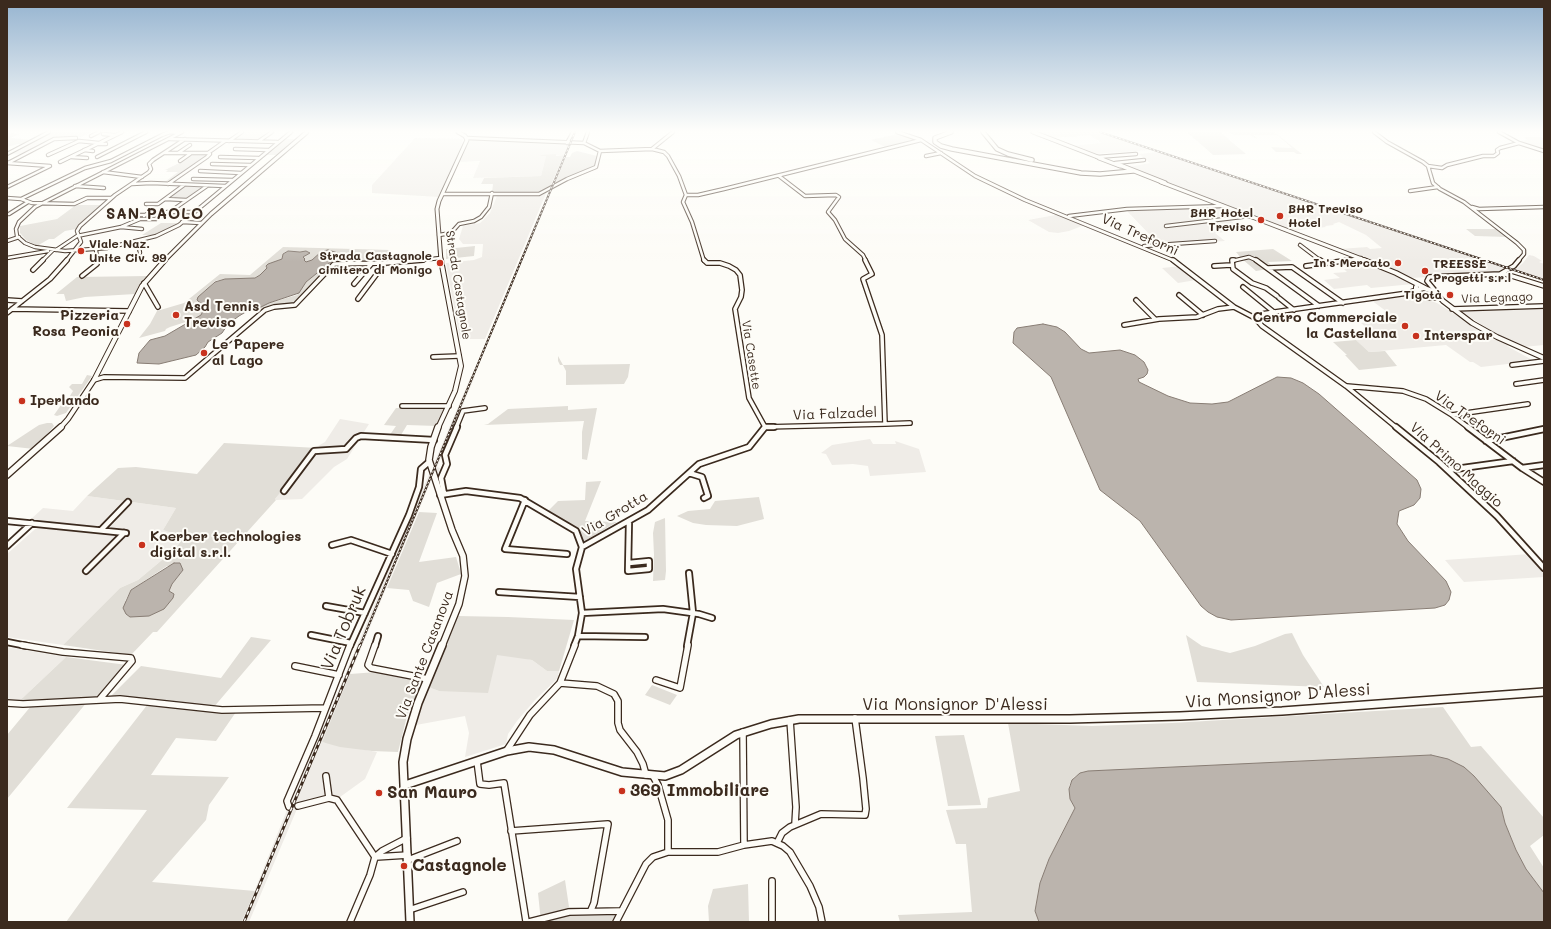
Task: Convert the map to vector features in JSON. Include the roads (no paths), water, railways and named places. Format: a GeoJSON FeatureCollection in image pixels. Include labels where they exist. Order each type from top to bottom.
{"type":"FeatureCollection","features":[{"type":"Feature","properties":{"kind":"highway"},"geometry":{"type":"LineString","coordinates":[[1142,175],[1148,177]]}},
{"type":"Feature","properties":{"kind":"highway"},"geometry":{"type":"LineString","coordinates":[[1144,175],[1164,183]]}},
{"type":"Feature","properties":{"kind":"main road"},"geometry":{"type":"LineString","coordinates":[[7,475],[63,425],[94,380],[129,311],[144,284],[154,271],[201,222],[256,175]]}},
{"type":"Feature","properties":{"kind":"main road","name":"Strada Castagnole"},"geometry":{"type":"LineString","coordinates":[[449,406],[460,376],[461,366],[441,258],[438,206],[452,175]]}},
{"type":"Feature","properties":{"kind":"main road"},"geometry":{"type":"LineString","coordinates":[[1144,175],[1361,258],[1429,288],[1452,308],[1492,334],[1544,358]]}},
{"type":"Feature","properties":{"kind":"main road"},"geometry":{"type":"LineString","coordinates":[[1145,175],[1176,188]]}},
{"type":"Feature","properties":{"kind":"main road"},"geometry":{"type":"LineString","coordinates":[[1412,281],[1416,285],[1417,294],[1452,308]]}},
{"type":"Feature","properties":{"kind":"main road"},"geometry":{"type":"LineString","coordinates":[[1416,290],[1429,288]]}},
{"type":"Feature","properties":{"kind":"main road"},"geometry":{"type":"LineString","coordinates":[[1428,298],[1434,298],[1438,295]]}},
{"type":"Feature","properties":{"kind":"main road"},"geometry":{"type":"LineString","coordinates":[[429,462],[429,454],[434,440],[449,406]]}},
{"type":"Feature","properties":{"kind":"main road","name":"Via Sante Casanova"},"geometry":{"type":"LineString","coordinates":[[410,922],[408,838],[403,762],[407,739],[418,703],[459,604],[465,576],[463,556],[452,530],[442,494],[429,462]]}},
{"type":"Feature","properties":{"kind":"main road","name":"Via Monsignor D'Alessi"},"geometry":{"type":"LineString","coordinates":[[405,785],[507,751],[529,747],[554,750],[603,767],[649,776],[665,776],[681,770],[726,740],[743,732],[790,720],[855,718],[1070,719],[1180,716],[1282,711],[1544,692]]}},
{"type":"Feature","properties":{"kind":"street"},"geometry":{"type":"LineString","coordinates":[[7,187],[31,175]]}},
{"type":"Feature","properties":{"kind":"street"},"geometry":{"type":"LineString","coordinates":[[21,199],[70,175]]}},
{"type":"Feature","properties":{"kind":"street"},"geometry":{"type":"LineString","coordinates":[[96,175],[44,202],[27,213],[19,222],[16,231],[19,237],[31,245],[53,250],[75,251],[138,242],[163,234],[182,222],[238,175]]}},
{"type":"Feature","properties":{"kind":"street"},"geometry":{"type":"LineString","coordinates":[[129,175],[142,177]]}},
{"type":"Feature","properties":{"kind":"street"},"geometry":{"type":"LineString","coordinates":[[167,184],[180,175]]}},
{"type":"Feature","properties":{"kind":"street"},"geometry":{"type":"LineString","coordinates":[[443,194],[536,194],[541,193],[576,175]]}},
{"type":"Feature","properties":{"kind":"street"},"geometry":{"type":"LineString","coordinates":[[677,175],[686,195],[698,195],[779,176]]}},
{"type":"Feature","properties":{"kind":"street","name":"Via Treforni"},"geometry":{"type":"LineString","coordinates":[[974,175],[1006,189],[1025,200],[1068,216],[1176,261],[1234,307],[1255,318],[1262,326],[1346,386],[1408,392],[1426,399],[1452,415],[1522,468],[1544,482]]}},
{"type":"Feature","properties":{"kind":"street"},"geometry":{"type":"LineString","coordinates":[[1431,175],[1433,183],[1439,188],[1470,207],[1524,250],[1524,254],[1514,266],[1502,273]]}},
{"type":"Feature","properties":{"kind":"street","name":"Via Falzadel"},"geometry":{"type":"LineString","coordinates":[[765,427],[885,424],[882,335],[863,279],[872,274],[863,255],[844,239],[835,220],[828,212],[840,197],[836,195],[805,196],[779,176]]}},
{"type":"Feature","properties":{"kind":"street"},"geometry":{"type":"LineString","coordinates":[[7,314],[50,279],[75,251],[81,242],[77,231],[80,226],[112,198],[142,177]]}},
{"type":"Feature","properties":{"kind":"street"},"geometry":{"type":"LineString","coordinates":[[193,179],[232,180]]}},
{"type":"Feature","properties":{"kind":"street"},"geometry":{"type":"LineString","coordinates":[[132,184],[225,186]]}},
{"type":"Feature","properties":{"kind":"street"},"geometry":{"type":"LineString","coordinates":[[146,204],[158,204],[184,184]]}},
{"type":"Feature","properties":{"kind":"street"},"geometry":{"type":"LineString","coordinates":[[171,211],[207,185]]}},
{"type":"Feature","properties":{"kind":"street"},"geometry":{"type":"LineString","coordinates":[[75,186],[104,188]]}},
{"type":"Feature","properties":{"kind":"street"},"geometry":{"type":"LineString","coordinates":[[1410,191],[1439,188]]}},
{"type":"Feature","properties":{"kind":"street"},"geometry":{"type":"LineString","coordinates":[[439,235],[451,233],[459,224],[474,221],[481,217],[490,207],[492,193]]}},
{"type":"Feature","properties":{"kind":"street","name":"Via Casette"},"geometry":{"type":"LineString","coordinates":[[686,195],[683,202],[692,222],[704,261],[707,263],[720,263],[729,266],[736,270],[740,275],[742,290],[741,297],[735,309],[749,398],[765,427]]}},
{"type":"Feature","properties":{"kind":"street"},"geometry":{"type":"LineString","coordinates":[[7,198],[21,199],[28,202],[74,204],[86,198],[112,198]]}},
{"type":"Feature","properties":{"kind":"street"},"geometry":{"type":"LineString","coordinates":[[164,199],[186,200]]}},
{"type":"Feature","properties":{"kind":"street"},"geometry":{"type":"LineString","coordinates":[[9,214],[28,202]]}},
{"type":"Feature","properties":{"kind":"street"},"geometry":{"type":"LineString","coordinates":[[1068,216],[1127,209],[1223,206]]}},
{"type":"Feature","properties":{"kind":"street"},"geometry":{"type":"LineString","coordinates":[[1470,207],[1479,209],[1544,207]]}},
{"type":"Feature","properties":{"kind":"street"},"geometry":{"type":"LineString","coordinates":[[33,270],[53,250],[72,238],[79,235],[121,226],[140,219],[151,211]]}},
{"type":"Feature","properties":{"kind":"street"},"geometry":{"type":"LineString","coordinates":[[140,219],[156,219],[166,212],[171,211],[194,212]]}},
{"type":"Feature","properties":{"kind":"street"},"geometry":{"type":"LineString","coordinates":[[124,215],[145,215]]}},
{"type":"Feature","properties":{"kind":"street"},"geometry":{"type":"LineString","coordinates":[[1166,226],[1196,223],[1201,220],[1250,216]]}},
{"type":"Feature","properties":{"kind":"street"},"geometry":{"type":"LineString","coordinates":[[182,222],[201,222]]}},
{"type":"Feature","properties":{"kind":"street"},"geometry":{"type":"LineString","coordinates":[[121,226],[142,228]]}},
{"type":"Feature","properties":{"kind":"street"},"geometry":{"type":"LineString","coordinates":[[7,241],[19,237]]}},
{"type":"Feature","properties":{"kind":"street"},"geometry":{"type":"LineString","coordinates":[[1141,246],[1215,241]]}},
{"type":"Feature","properties":{"kind":"street"},"geometry":{"type":"LineString","coordinates":[[138,242],[140,253]]}},
{"type":"Feature","properties":{"kind":"street"},"geometry":{"type":"LineString","coordinates":[[1300,245],[1325,263]]}},
{"type":"Feature","properties":{"kind":"street"},"geometry":{"type":"LineString","coordinates":[[82,276],[97,264],[96,249]]}},
{"type":"Feature","properties":{"kind":"street"},"geometry":{"type":"LineString","coordinates":[[7,258],[15,258],[53,250]]}},
{"type":"Feature","properties":{"kind":"street"},"geometry":{"type":"LineString","coordinates":[[1294,310],[1266,288],[1252,282],[1233,269],[1231,261],[1233,259],[1249,257],[1254,258],[1319,306]]}},
{"type":"Feature","properties":{"kind":"street"},"geometry":{"type":"LineString","coordinates":[[94,380],[104,377],[179,380],[185,378],[264,310],[274,307],[295,305],[334,264],[385,263],[441,258]]}},
{"type":"Feature","properties":{"kind":"street"},"geometry":{"type":"LineString","coordinates":[[1306,266],[1361,258]]}},
{"type":"Feature","properties":{"kind":"street"},"geometry":{"type":"LineString","coordinates":[[354,284],[372,263]]}},
{"type":"Feature","properties":{"kind":"street"},"geometry":{"type":"LineString","coordinates":[[358,299],[385,263]]}},
{"type":"Feature","properties":{"kind":"street"},"geometry":{"type":"LineString","coordinates":[[1214,266],[1231,265]]}},
{"type":"Feature","properties":{"kind":"street"},"geometry":{"type":"LineString","coordinates":[[1268,268],[1292,267],[1342,303]]}},
{"type":"Feature","properties":{"kind":"street"},"geometry":{"type":"LineString","coordinates":[[1429,288],[1427,281],[1430,277],[1502,273],[1544,286]]}},
{"type":"Feature","properties":{"kind":"street"},"geometry":{"type":"LineString","coordinates":[[144,284],[158,307]]}},
{"type":"Feature","properties":{"kind":"street"},"geometry":{"type":"LineString","coordinates":[[1242,287],[1274,313]]}},
{"type":"Feature","properties":{"kind":"street"},"geometry":{"type":"LineString","coordinates":[[1408,294],[1416,290]]}},
{"type":"Feature","properties":{"kind":"street"},"geometry":{"type":"LineString","coordinates":[[1179,294],[1202,315]]}},
{"type":"Feature","properties":{"kind":"street"},"geometry":{"type":"LineString","coordinates":[[1255,318],[1260,314],[1408,294],[1422,296]]}},
{"type":"Feature","properties":{"kind":"street"},"geometry":{"type":"LineString","coordinates":[[7,300],[22,301]]}},
{"type":"Feature","properties":{"kind":"street"},"geometry":{"type":"LineString","coordinates":[[1136,300],[1157,319]]}},
{"type":"Feature","properties":{"kind":"street","name":"Via Legnago"},"geometry":{"type":"LineString","coordinates":[[1452,308],[1544,306]]}},
{"type":"Feature","properties":{"kind":"street"},"geometry":{"type":"LineString","coordinates":[[1124,325],[1157,319],[1184,318],[1202,315],[1218,309],[1234,307]]}},
{"type":"Feature","properties":{"kind":"street"},"geometry":{"type":"LineString","coordinates":[[12,309],[129,311]]}},
{"type":"Feature","properties":{"kind":"street"},"geometry":{"type":"LineString","coordinates":[[1537,355],[1544,354]]}},
{"type":"Feature","properties":{"kind":"street","name":"Strada Castagnole"},"geometry":{"type":"LineString","coordinates":[[433,357],[459,356]]}},
{"type":"Feature","properties":{"kind":"street"},"geometry":{"type":"LineString","coordinates":[[1512,365],[1544,361]]}},
{"type":"Feature","properties":{"kind":"street"},"geometry":{"type":"LineString","coordinates":[[1516,384],[1544,380]]}},
{"type":"Feature","properties":{"kind":"street","name":"Via Primo Maggio"},"geometry":{"type":"LineString","coordinates":[[1346,386],[1448,470],[1497,516],[1544,568]]}},
{"type":"Feature","properties":{"kind":"street"},"geometry":{"type":"LineString","coordinates":[[1452,415],[1528,404]]}},
{"type":"Feature","properties":{"kind":"street"},"geometry":{"type":"LineString","coordinates":[[402,406],[449,406]]}},
{"type":"Feature","properties":{"kind":"street"},"geometry":{"type":"LineString","coordinates":[[485,408],[463,411],[445,455],[448,464],[441,478],[442,494],[466,491],[510,496],[525,500],[576,531],[582,547]]}},
{"type":"Feature","properties":{"kind":"street"},"geometry":{"type":"LineString","coordinates":[[885,424],[910,423]]}},
{"type":"Feature","properties":{"kind":"street","name":"Via Grotta"},"geometry":{"type":"LineString","coordinates":[[507,751],[512,740],[530,715],[560,683],[578,636],[582,613],[576,569],[582,547],[648,510],[699,464],[749,447],[765,427]]}},
{"type":"Feature","properties":{"kind":"street"},"geometry":{"type":"LineString","coordinates":[[1486,441],[1544,429]]}},
{"type":"Feature","properties":{"kind":"street"},"geometry":{"type":"LineString","coordinates":[[284,491],[314,450],[346,449],[356,438],[360,436],[434,440]]}},
{"type":"Feature","properties":{"kind":"street"},"geometry":{"type":"LineString","coordinates":[[1448,470],[1513,461]]}},
{"type":"Feature","properties":{"kind":"street","name":"Via Tobruk"},"geometry":{"type":"LineString","coordinates":[[289,807],[286,804],[287,801],[315,736],[351,643],[409,515],[419,487],[421,470],[429,462]]}},
{"type":"Feature","properties":{"kind":"street"},"geometry":{"type":"LineString","coordinates":[[1522,468],[1544,465]]}},
{"type":"Feature","properties":{"kind":"street"},"geometry":{"type":"LineString","coordinates":[[689,473],[702,477],[708,496],[704,498]]}},
{"type":"Feature","properties":{"kind":"street"},"geometry":{"type":"LineString","coordinates":[[525,500],[506,550],[567,554]]}},
{"type":"Feature","properties":{"kind":"street"},"geometry":{"type":"LineString","coordinates":[[101,530],[128,502]]}},
{"type":"Feature","properties":{"kind":"street"},"geometry":{"type":"LineString","coordinates":[[7,521],[125,533],[86,571]]}},
{"type":"Feature","properties":{"kind":"street"},"geometry":{"type":"LineString","coordinates":[[629,521],[628,571],[649,569],[649,561],[629,563]]}},
{"type":"Feature","properties":{"kind":"street"},"geometry":{"type":"LineString","coordinates":[[7,546],[32,523]]}},
{"type":"Feature","properties":{"kind":"street"},"geometry":{"type":"LineString","coordinates":[[332,545],[351,540],[392,554]]}},
{"type":"Feature","properties":{"kind":"street"},"geometry":{"type":"LineString","coordinates":[[656,680],[680,688],[693,614],[690,573]]}},
{"type":"Feature","properties":{"kind":"street"},"geometry":{"type":"LineString","coordinates":[[499,592],[580,597]]}},
{"type":"Feature","properties":{"kind":"street"},"geometry":{"type":"LineString","coordinates":[[326,606],[365,613]]}},
{"type":"Feature","properties":{"kind":"street"},"geometry":{"type":"LineString","coordinates":[[582,613],[663,609],[712,618]]}},
{"type":"Feature","properties":{"kind":"street"},"geometry":{"type":"LineString","coordinates":[[311,634],[351,643]]}},
{"type":"Feature","properties":{"kind":"street"},"geometry":{"type":"LineString","coordinates":[[378,636],[368,665],[371,668],[428,679]]}},
{"type":"Feature","properties":{"kind":"street"},"geometry":{"type":"LineString","coordinates":[[578,636],[644,637]]}},
{"type":"Feature","properties":{"kind":"street"},"geometry":{"type":"LineString","coordinates":[[7,642],[63,652],[131,658],[132,661],[99,700]]}},
{"type":"Feature","properties":{"kind":"street"},"geometry":{"type":"LineString","coordinates":[[295,666],[339,675]]}},
{"type":"Feature","properties":{"kind":"street"},"geometry":{"type":"LineString","coordinates":[[560,683],[597,686],[614,694],[618,701],[618,724],[620,730],[637,752],[649,776],[658,785],[668,820],[668,852]]}},
{"type":"Feature","properties":{"kind":"street"},"geometry":{"type":"LineString","coordinates":[[7,703],[23,704],[120,699],[222,710],[325,708]]}},
{"type":"Feature","properties":{"kind":"street"},"geometry":{"type":"LineString","coordinates":[[777,843],[782,833],[795,824],[821,814],[865,814],[864,786],[855,718]]}},
{"type":"Feature","properties":{"kind":"street"},"geometry":{"type":"LineString","coordinates":[[790,720],[796,806],[795,824]]}},
{"type":"Feature","properties":{"kind":"street"},"geometry":{"type":"LineString","coordinates":[[743,732],[744,845]]}},
{"type":"Feature","properties":{"kind":"street"},"geometry":{"type":"LineString","coordinates":[[477,761],[480,784],[489,785],[504,783],[527,922],[569,912],[591,910],[620,911]]}},
{"type":"Feature","properties":{"kind":"street"},"geometry":{"type":"LineString","coordinates":[[326,776],[329,798]]}},
{"type":"Feature","properties":{"kind":"street"},"geometry":{"type":"LineString","coordinates":[[298,806],[329,798],[337,800],[375,857]]}},
{"type":"Feature","properties":{"kind":"street"},"geometry":{"type":"LineString","coordinates":[[511,831],[608,824],[594,903],[591,910]]}},
{"type":"Feature","properties":{"kind":"street"},"geometry":{"type":"LineString","coordinates":[[350,922],[370,875],[375,857],[382,851],[408,838]]}},
{"type":"Feature","properties":{"kind":"street"},"geometry":{"type":"LineString","coordinates":[[375,857],[408,857],[457,841]]}},
{"type":"Feature","properties":{"kind":"street"},"geometry":{"type":"LineString","coordinates":[[616,922],[620,911],[646,864],[653,856],[668,852],[718,852],[744,845],[772,841],[790,852],[804,874],[819,907],[822,922]]}},
{"type":"Feature","properties":{"kind":"street"},"geometry":{"type":"LineString","coordinates":[[772,881],[772,922]]}},
{"type":"Feature","properties":{"kind":"street"},"geometry":{"type":"LineString","coordinates":[[409,910],[463,892]]}},
{"type":"Feature","properties":{"kind":"railway"},"geometry":{"type":"LineString","coordinates":[[360,646],[557,175]]}},
{"type":"Feature","properties":{"kind":"railway"},"geometry":{"type":"LineString","coordinates":[[1230,175],[1544,280]]}},
{"type":"Feature","properties":{"kind":"railway"},"geometry":{"type":"LineString","coordinates":[[244,922],[360,645]]}},
{"type":"Feature","properties":{"kind":"place","name":"BHR Treviso Hotel"},"geometry":{"type":"Point","coordinates":[1280,216]}},
{"type":"Feature","properties":{"kind":"place","name":"BHR Hotel Treviso"},"geometry":{"type":"Point","coordinates":[1261,220]}},
{"type":"Feature","properties":{"kind":"place","name":"Viale Naz. Unite Civ. 99"},"geometry":{"type":"Point","coordinates":[81,251]}},
{"type":"Feature","properties":{"kind":"place","name":"Strada Castagnole cimitero di Monigo"},"geometry":{"type":"Point","coordinates":[440,263]}},
{"type":"Feature","properties":{"kind":"place","name":"In's Mercato"},"geometry":{"type":"Point","coordinates":[1398,263]}},
{"type":"Feature","properties":{"kind":"place","name":"TREESSE Progetti s.r.l"},"geometry":{"type":"Point","coordinates":[1425,271]}},
{"type":"Feature","properties":{"kind":"place","name":"Tigotà"},"geometry":{"type":"Point","coordinates":[1450,295]}},
{"type":"Feature","properties":{"kind":"place","name":"Asd Tennis Treviso"},"geometry":{"type":"Point","coordinates":[176,315]}},
{"type":"Feature","properties":{"kind":"place","name":"Pizzeria Rosa Peonia"},"geometry":{"type":"Point","coordinates":[127,324]}},
{"type":"Feature","properties":{"kind":"place","name":"Centro Commerciale la Castellana"},"geometry":{"type":"Point","coordinates":[1405,326]}},
{"type":"Feature","properties":{"kind":"place","name":"Interspar"},"geometry":{"type":"Point","coordinates":[1416,336]}},
{"type":"Feature","properties":{"kind":"place","name":"Le Papere al Lago"},"geometry":{"type":"Point","coordinates":[204,353]}},
{"type":"Feature","properties":{"kind":"place","name":"Iperlando"},"geometry":{"type":"Point","coordinates":[22,401]}},
{"type":"Feature","properties":{"kind":"place","name":"Koerber technologies digital s.r.l."},"geometry":{"type":"Point","coordinates":[142,545]}},
{"type":"Feature","properties":{"kind":"place","name":"369 Immobiliare"},"geometry":{"type":"Point","coordinates":[622,791]}},
{"type":"Feature","properties":{"kind":"place","name":"San Mauro"},"geometry":{"type":"Point","coordinates":[379,793]}},
{"type":"Feature","properties":{"kind":"place","name":"Castagnole"},"geometry":{"type":"Point","coordinates":[404,866]}},
{"type":"Feature","properties":{"kind":"district","name":"SAN PAOLO"},"geometry":{"type":"Point","coordinates":[155,214]}}]}
